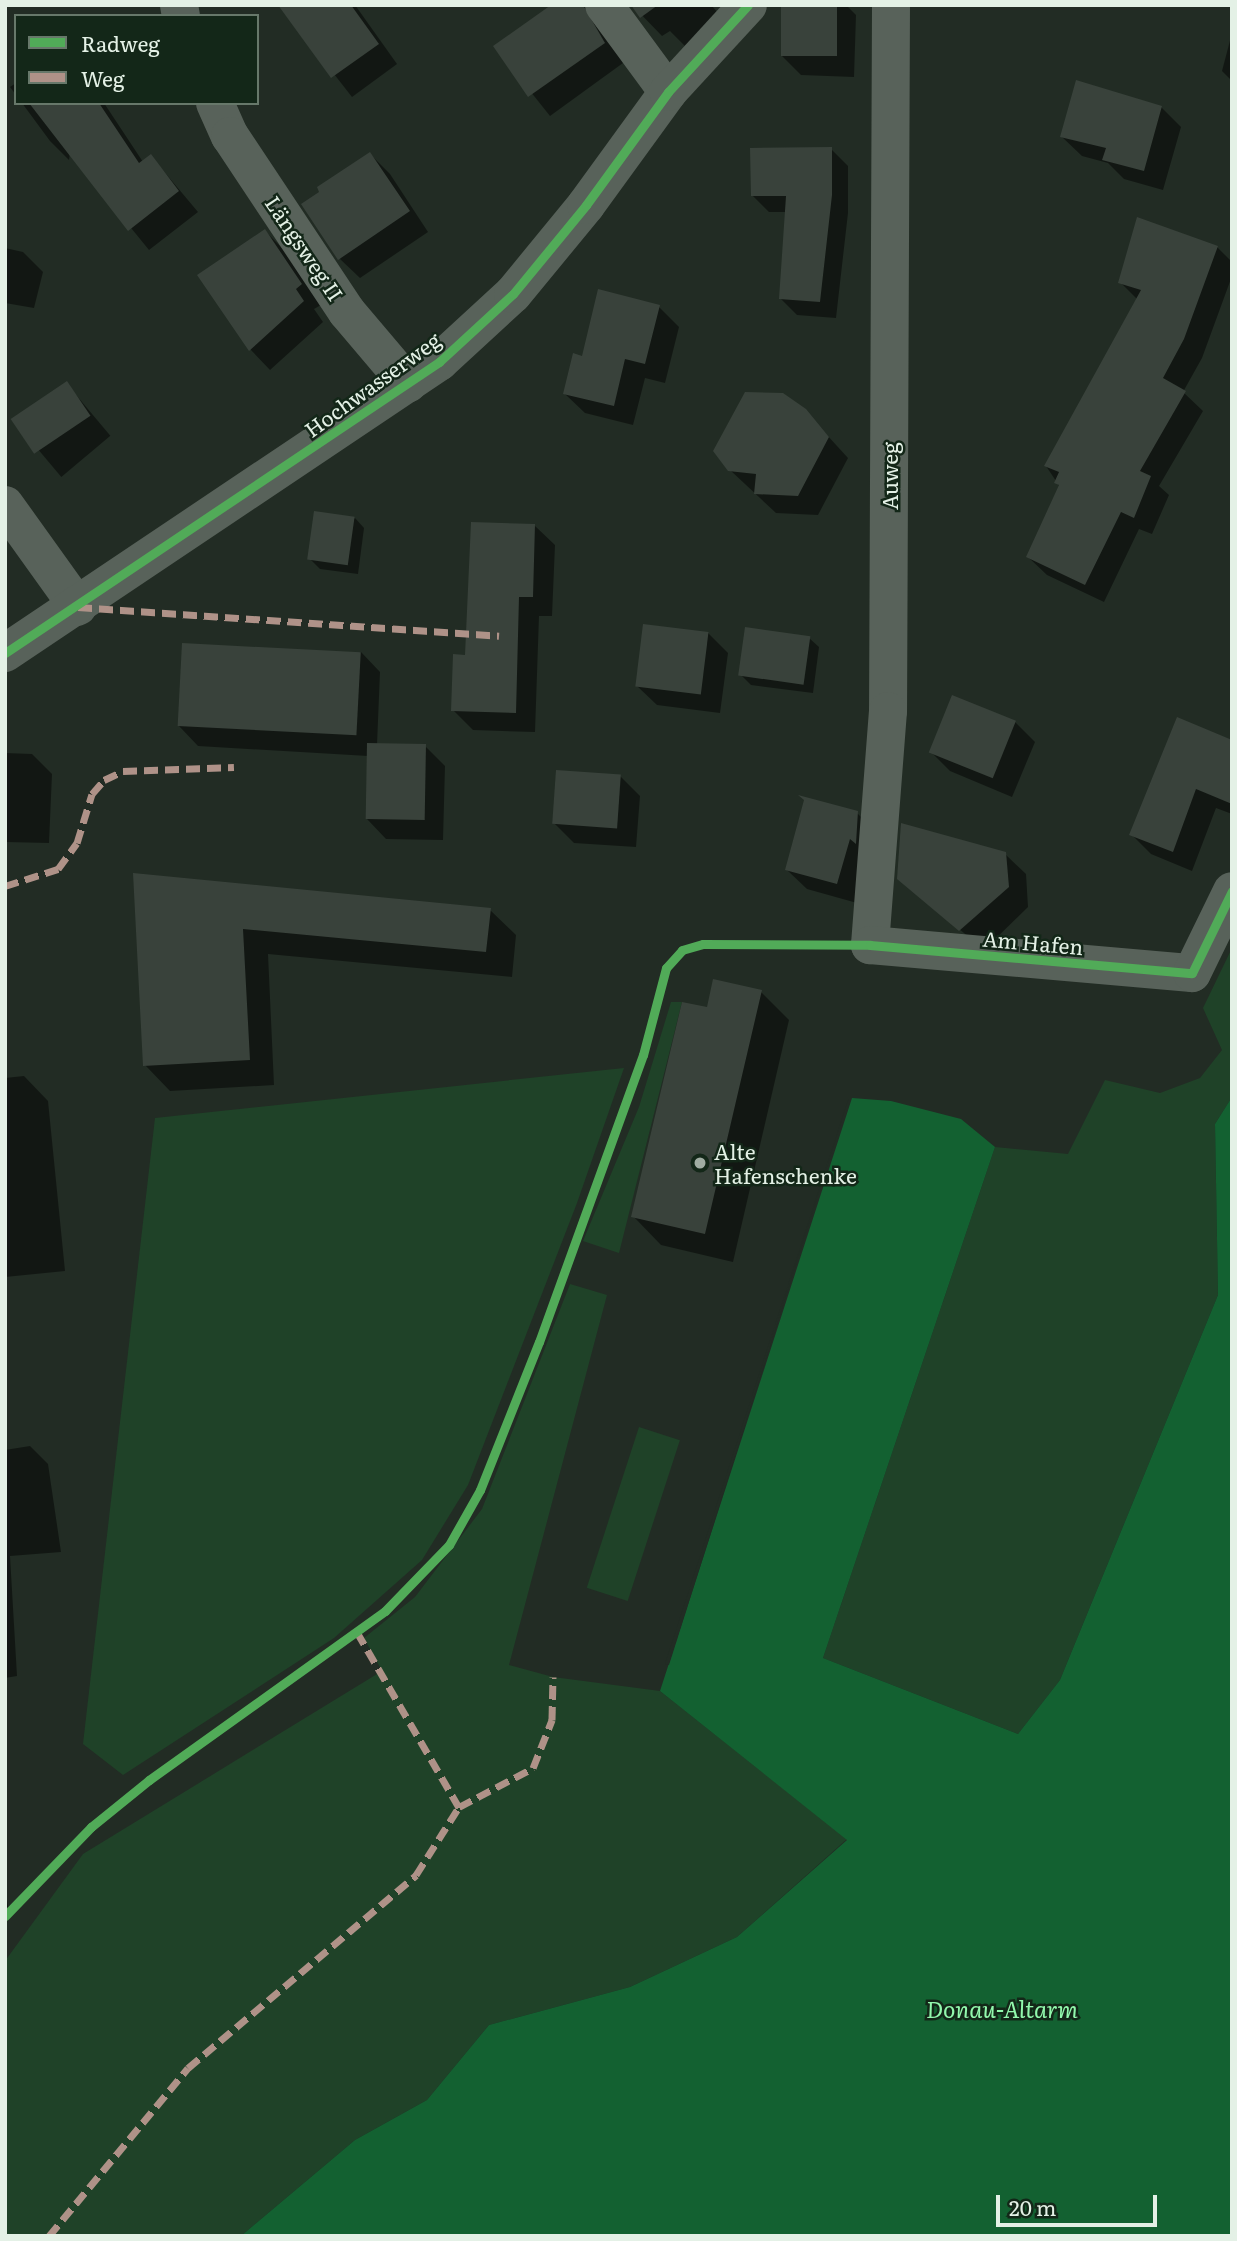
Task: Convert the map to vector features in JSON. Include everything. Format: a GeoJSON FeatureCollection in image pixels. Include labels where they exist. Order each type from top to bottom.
{"type":"FeatureCollection","features":[{"type":"Feature","properties":{"kind":"street"},"geometry":{"type":"LineString","coordinates":[[604,5],[668,92]]}},
{"type":"Feature","properties":{"kind":"street","name":"Hochwasserweg"},"geometry":{"type":"LineString","coordinates":[[5,653],[78,607],[408,384],[513,293],[586,205],[668,92],[748,5]]}},
{"type":"Feature","properties":{"kind":"street","name":"Auweg"},"geometry":{"type":"LineString","coordinates":[[870,946],[888,711],[891,5]]}},
{"type":"Feature","properties":{"kind":"street","name":"Längsweg II"},"geometry":{"type":"LineString","coordinates":[[216,105],[230,136],[347,312],[408,384]]}},
{"type":"Feature","properties":{"kind":"street"},"geometry":{"type":"LineString","coordinates":[[5,505],[78,607]]}},
{"type":"Feature","properties":{"kind":"street","name":"Am Hafen"},"geometry":{"type":"LineString","coordinates":[[870,946],[1192,973],[1232,891]]}},
{"type":"Feature","properties":{"kind":"shaded area"},"geometry":{"type":"Polygon","coordinates":[[[1232,948],[1232,1097],[1215,1124],[1218,1295],[1060,1680],[1018,1734],[823,1658],[995,1147],[1068,1154],[1105,1080],[1160,1093],[1200,1078],[1222,1050],[1203,1008],[1232,948]]]}},
{"type":"Feature","properties":{"kind":"shaded area"},"geometry":{"type":"Polygon","coordinates":[[[671,1002],[682,1002],[619,1253],[583,1241],[639,1107],[671,1002]]]}},
{"type":"Feature","properties":{"kind":"shaded area"},"geometry":{"type":"Polygon","coordinates":[[[624,1068],[577,1203],[468,1485],[422,1560],[334,1638],[123,1775],[83,1744],[155,1118],[624,1068]]]}},
{"type":"Feature","properties":{"kind":"shaded area"},"geometry":{"type":"Polygon","coordinates":[[[570,1284],[607,1295],[509,1665],[553,1677],[660,1691],[847,1839],[737,1937],[630,1987],[489,2025],[427,2100],[355,2140],[241,2236],[5,2236],[5,1961],[83,1854],[382,1671],[364,1638],[415,1597],[482,1509],[570,1284]]]}},
{"type":"Feature","properties":{"kind":"shaded area"},"geometry":{"type":"Polygon","coordinates":[[[639,1427],[680,1440],[628,1601],[587,1588],[639,1427]]]}},
{"type":"Feature","properties":{"kind":"water","name":"Donau-Altarm"},"geometry":{"type":"Polygon","coordinates":[[[1232,1097],[1232,2236],[241,2236],[355,2140],[427,2100],[489,2025],[630,1987],[737,1937],[847,1840],[660,1691],[852,1098],[891,1101],[961,1119],[995,1147],[823,1658],[1018,1734],[1060,1680],[1218,1295],[1215,1124],[1232,1097]]]}},
{"type":"Feature","properties":{"kind":"pier"},"geometry":{"type":"Polygon","coordinates":[[[849,1097],[669,1665],[665,1664],[849,1097]]]}},
{"type":"Feature","properties":{"kind":"building"},"geometry":{"type":"Polygon","coordinates":[[[278,5],[351,5],[379,44],[331,78],[278,5]]]}},
{"type":"Feature","properties":{"kind":"building"},"geometry":{"type":"Polygon","coordinates":[[[551,5],[583,5],[605,43],[528,97],[493,46],[551,5]]]}},
{"type":"Feature","properties":{"kind":"building"},"geometry":{"type":"Polygon","coordinates":[[[631,5],[658,5],[640,18],[631,5]]]}},
{"type":"Feature","properties":{"kind":"building"},"geometry":{"type":"Polygon","coordinates":[[[781,5],[837,5],[837,56],[781,56],[781,5]]]}},
{"type":"Feature","properties":{"kind":"building"},"geometry":{"type":"Polygon","coordinates":[[[1076,80],[1162,106],[1144,171],[1102,160],[1106,148],[1060,137],[1076,80]]]}},
{"type":"Feature","properties":{"kind":"building"},"geometry":{"type":"Polygon","coordinates":[[[31,105],[100,105],[139,163],[151,154],[179,191],[128,231],[31,105]]]}},
{"type":"Feature","properties":{"kind":"building"},"geometry":{"type":"Polygon","coordinates":[[[832,147],[832,195],[820,302],[779,299],[786,196],[751,196],[750,148],[832,147]]]}},
{"type":"Feature","properties":{"kind":"building"},"geometry":{"type":"Polygon","coordinates":[[[370,152],[410,211],[338,260],[301,204],[319,192],[317,187],[370,152]]]}},
{"type":"Feature","properties":{"kind":"building"},"geometry":{"type":"Polygon","coordinates":[[[1137,217],[1218,246],[1184,339],[1163,378],[1186,391],[1140,471],[1151,476],[1134,518],[1121,512],[1085,585],[1026,557],[1059,485],[1054,483],[1059,472],[1044,466],[1141,290],[1118,283],[1137,217]]]}},
{"type":"Feature","properties":{"kind":"building"},"geometry":{"type":"Polygon","coordinates":[[[265,229],[302,284],[296,289],[304,301],[249,351],[197,275],[265,229]]]}},
{"type":"Feature","properties":{"kind":"building"},"geometry":{"type":"Polygon","coordinates":[[[598,289],[660,305],[645,364],[625,359],[614,406],[563,394],[573,353],[582,356],[598,289]]]}},
{"type":"Feature","properties":{"kind":"building"},"geometry":{"type":"Polygon","coordinates":[[[67,381],[90,416],[34,454],[11,419],[67,381]]]}},
{"type":"Feature","properties":{"kind":"building"},"geometry":{"type":"Polygon","coordinates":[[[745,392],[783,393],[806,409],[829,437],[798,496],[754,494],[756,474],[728,471],[713,451],[745,392]]]}},
{"type":"Feature","properties":{"kind":"building"},"geometry":{"type":"Polygon","coordinates":[[[314,511],[355,517],[348,565],[307,560],[314,511]]]}},
{"type":"Feature","properties":{"kind":"building"},"geometry":{"type":"Polygon","coordinates":[[[471,522],[535,524],[533,597],[519,597],[516,713],[451,711],[453,654],[465,655],[471,522]]]}},
{"type":"Feature","properties":{"kind":"building"},"geometry":{"type":"Polygon","coordinates":[[[643,624],[709,632],[701,695],[635,687],[643,624]]]}},
{"type":"Feature","properties":{"kind":"building"},"geometry":{"type":"Polygon","coordinates":[[[745,627],[810,636],[804,685],[738,676],[745,627]]]}},
{"type":"Feature","properties":{"kind":"building"},"geometry":{"type":"Polygon","coordinates":[[[182,643],[361,652],[356,735],[178,726],[182,643]]]}},
{"type":"Feature","properties":{"kind":"building"},"geometry":{"type":"Polygon","coordinates":[[[952,695],[1016,721],[993,778],[929,752],[952,695]]]}},
{"type":"Feature","properties":{"kind":"building"},"geometry":{"type":"Polygon","coordinates":[[[1177,717],[1232,740],[1232,804],[1196,789],[1173,852],[1129,835],[1177,717]]]}},
{"type":"Feature","properties":{"kind":"building"},"geometry":{"type":"Polygon","coordinates":[[[367,743],[426,744],[425,820],[366,819],[367,743]]]}},
{"type":"Feature","properties":{"kind":"building"},"geometry":{"type":"Polygon","coordinates":[[[556,770],[621,775],[617,828],[552,824],[556,770]]]}},
{"type":"Feature","properties":{"kind":"building"},"geometry":{"type":"Polygon","coordinates":[[[798,795],[858,811],[856,844],[850,839],[837,884],[785,870],[804,800],[798,795]]]}},
{"type":"Feature","properties":{"kind":"building"},"geometry":{"type":"Polygon","coordinates":[[[901,823],[1006,852],[1009,887],[959,931],[897,879],[901,823]]]}},
{"type":"Feature","properties":{"kind":"building"},"geometry":{"type":"Polygon","coordinates":[[[133,873],[491,908],[486,952],[243,929],[250,1060],[143,1066],[133,873]]]}},
{"type":"Feature","properties":{"kind":"building"},"geometry":{"type":"Polygon","coordinates":[[[713,979],[762,990],[705,1234],[631,1217],[682,1002],[707,1007],[713,979]]]}},
{"type":"Feature","properties":{"kind":"marked path"},"geometry":{"type":"LineString","coordinates":[[78,607],[499,636]]}},
{"type":"Feature","properties":{"kind":"marked path"},"geometry":{"type":"LineString","coordinates":[[5,886],[58,869],[77,843],[92,794],[104,780],[123,771],[234,767]]}},
{"type":"Feature","properties":{"kind":"marked path"},"geometry":{"type":"LineString","coordinates":[[357,1632],[459,1807]]}},
{"type":"Feature","properties":{"kind":"marked path"},"geometry":{"type":"LineString","coordinates":[[49,2236],[188,2068],[416,1875],[459,1807],[533,1768],[552,1720],[553,1677]]}},
{"type":"Feature","properties":{"kind":"cycle path"},"geometry":{"type":"LineString","coordinates":[[5,653],[439,362],[513,294],[586,205],[668,92],[748,5]]}},
{"type":"Feature","properties":{"kind":"cycle path"},"geometry":{"type":"LineString","coordinates":[[5,1916],[91,1827],[149,1780],[385,1611],[449,1545],[480,1490],[539,1342],[643,1055],[666,968],[682,950],[703,944],[870,945],[1192,973],[1232,891]]}},
{"type":"Feature","properties":{"kind":"place","name":"Alte Hafenschenke"},"geometry":{"type":"Point","coordinates":[700,1163]}}]}
